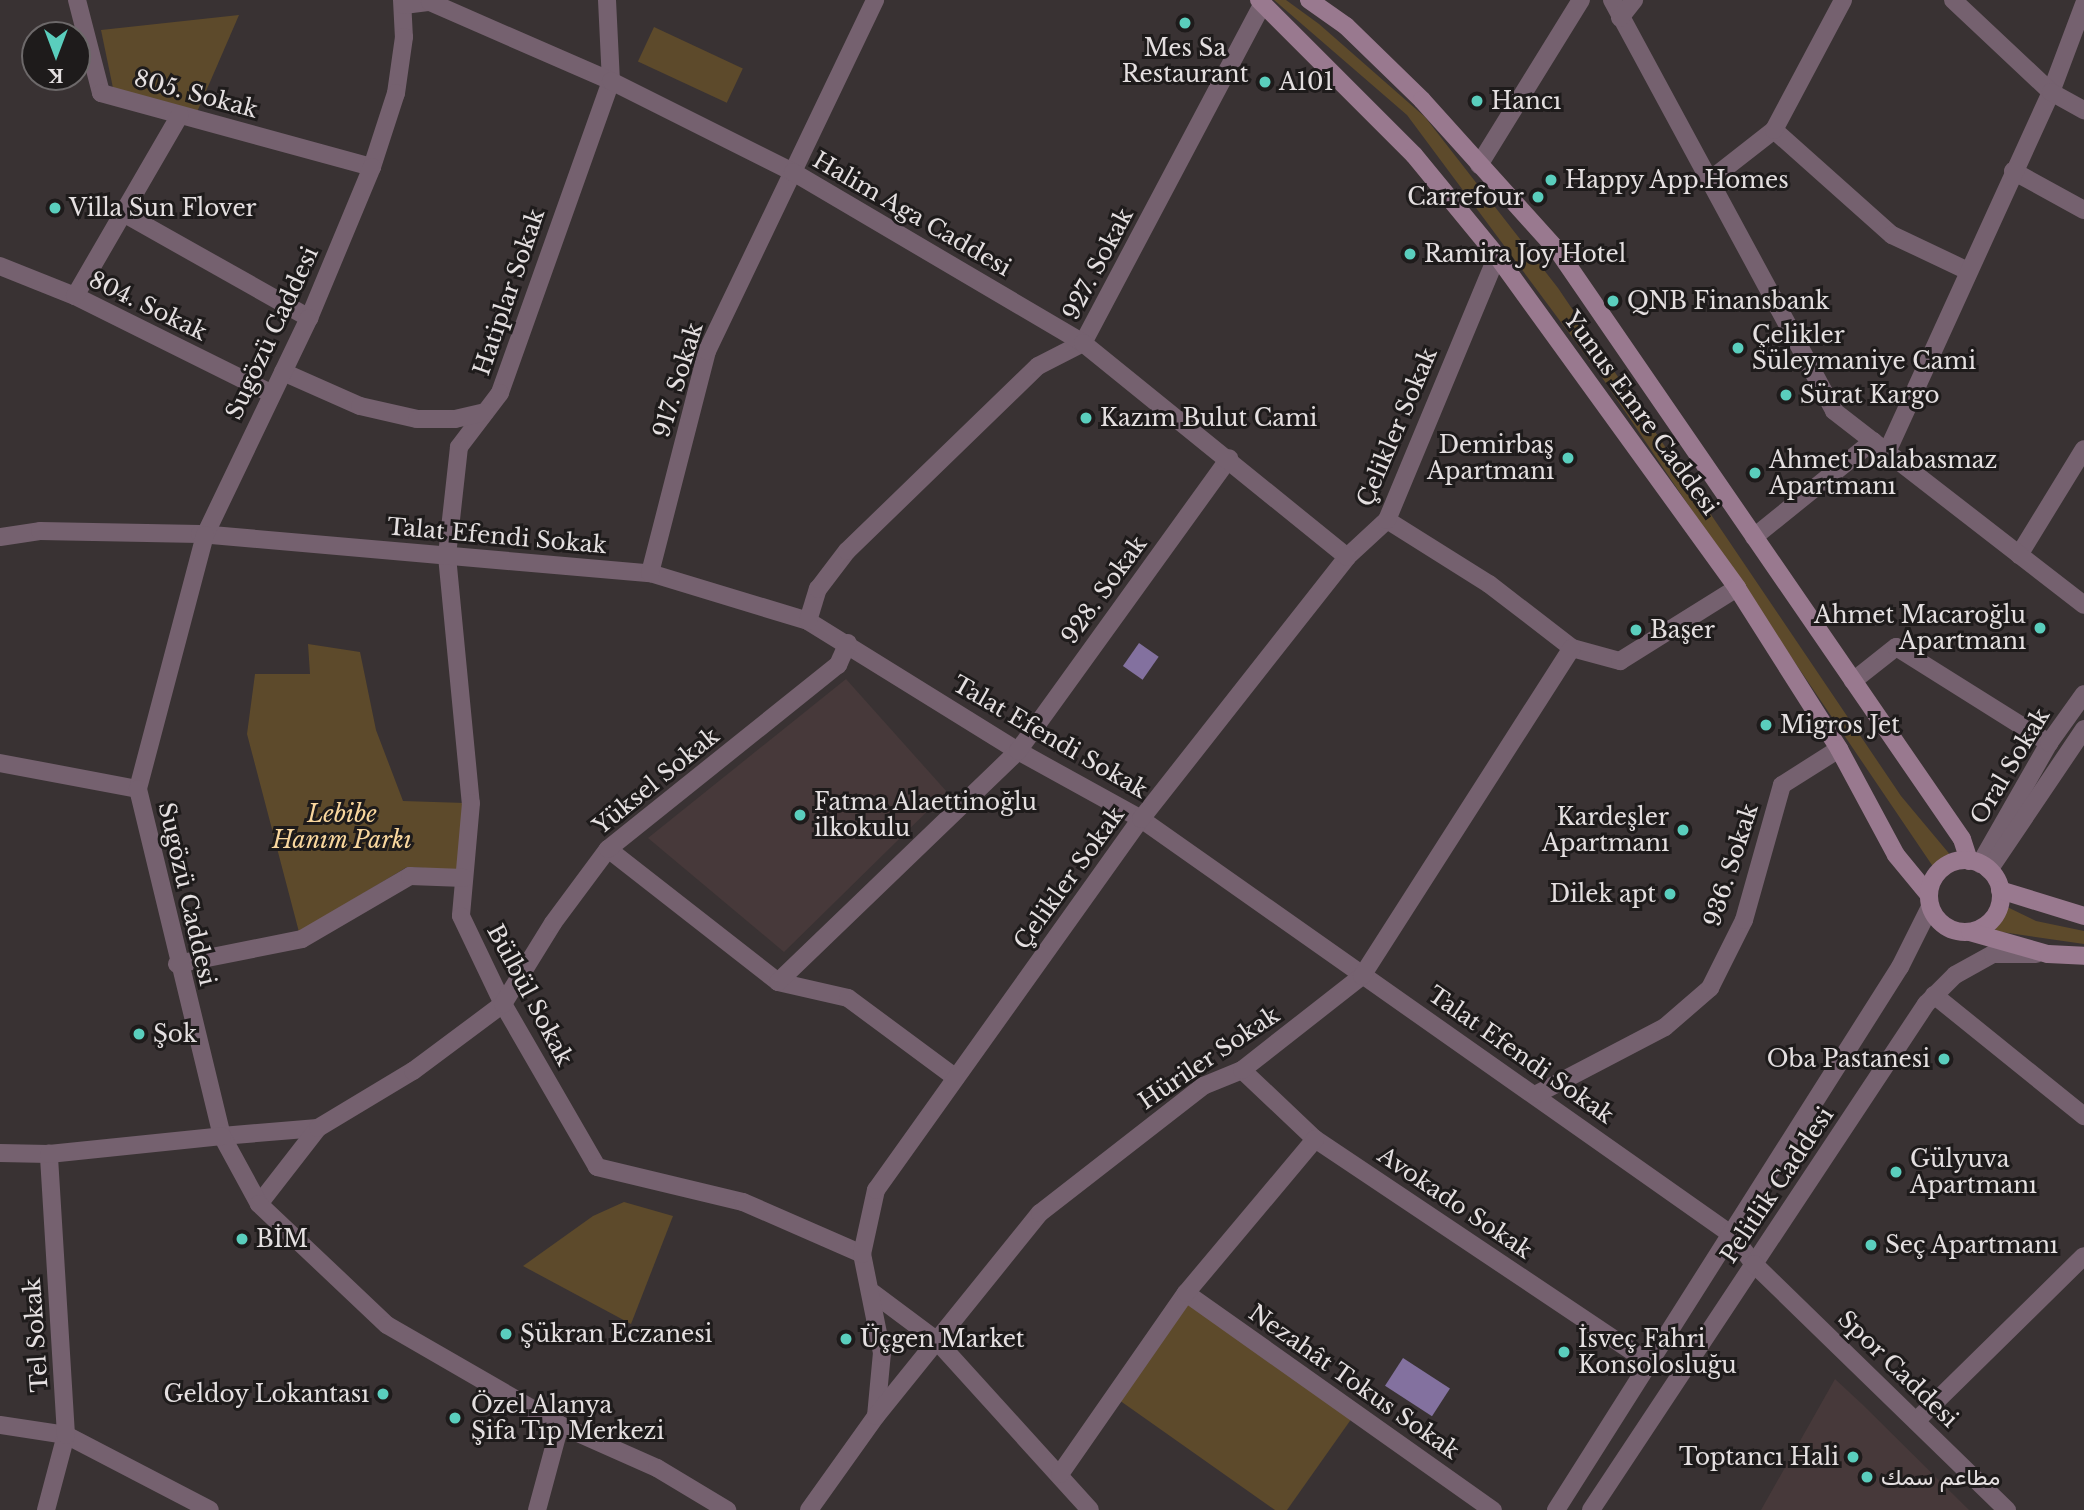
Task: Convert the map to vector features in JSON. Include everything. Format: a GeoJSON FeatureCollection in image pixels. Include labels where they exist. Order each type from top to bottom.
{"type":"FeatureCollection","features":[{"type":"Feature","properties":{"kind":"main road","name":"Yunus Emre Caddesi"},"geometry":{"type":"LineString","coordinates":[[1309,0],[1346,26],[1422,100],[1558,251],[1979,865]]}},
{"type":"Feature","properties":{"kind":"main road","name":"Yunus Emre Caddesi"},"geometry":{"type":"LineString","coordinates":[[1261,2],[1414,155],[1497,256],[1737,588],[1839,749],[1896,855],[1930,901]]}},
{"type":"Feature","properties":{"kind":"main road"},"geometry":{"type":"LineString","coordinates":[[2084,916],[2000,890],[1979,865],[1946,866],[1937,873],[1930,901],[1950,929],[2048,954],[2084,956]]}},
{"type":"Feature","properties":{"kind":"main road"},"geometry":{"type":"LineString","coordinates":[[1969,932],[1990,922],[2000,902],[2000,890]]}},
{"type":"Feature","properties":{"kind":"street","name":"805. Sokak"},"geometry":{"type":"LineString","coordinates":[[77,0],[101,93],[372,167]]}},
{"type":"Feature","properties":{"kind":"street"},"geometry":{"type":"LineString","coordinates":[[607,0],[611,81]]}},
{"type":"Feature","properties":{"kind":"street","name":"917. Sokak"},"geometry":{"type":"LineString","coordinates":[[650,573],[708,351],[875,0]]}},
{"type":"Feature","properties":{"kind":"street"},"geometry":{"type":"LineString","coordinates":[[1479,165],[1581,0]]}},
{"type":"Feature","properties":{"kind":"street"},"geometry":{"type":"LineString","coordinates":[[1612,0],[1834,411],[2084,605]]}},
{"type":"Feature","properties":{"kind":"street"},"geometry":{"type":"LineString","coordinates":[[1620,18],[1634,0]]}},
{"type":"Feature","properties":{"kind":"street"},"geometry":{"type":"LineString","coordinates":[[1710,180],[1774,130],[1843,0]]}},
{"type":"Feature","properties":{"kind":"street"},"geometry":{"type":"LineString","coordinates":[[1953,0],[2051,92],[2084,110]]}},
{"type":"Feature","properties":{"kind":"street","name":"Halim Aga Caddesi"},"geometry":{"type":"LineString","coordinates":[[402,3],[429,2],[611,81],[793,172],[1083,343],[1230,458],[1347,557]]}},
{"type":"Feature","properties":{"kind":"street","name":"927. Sokak"},"geometry":{"type":"LineString","coordinates":[[808,621],[818,589],[847,551],[1038,366],[1083,343],[1261,2]]}},
{"type":"Feature","properties":{"kind":"street","name":"Sugözü Caddesi"},"geometry":{"type":"LineString","coordinates":[[402,3],[396,93],[372,167],[309,318],[205,534],[138,789],[177,964],[222,1136],[259,1203],[387,1325],[560,1425],[657,1468],[727,1510]]}},
{"type":"Feature","properties":{"kind":"street"},"geometry":{"type":"LineString","coordinates":[[1754,537],[1880,447],[2051,92],[2084,4]]}},
{"type":"Feature","properties":{"kind":"street","name":"Hatiplar Sokak"},"geometry":{"type":"LineString","coordinates":[[447,556],[459,447],[500,393],[611,81]]}},
{"type":"Feature","properties":{"kind":"street"},"geometry":{"type":"LineString","coordinates":[[75,296],[180,115]]}},
{"type":"Feature","properties":{"kind":"street"},"geometry":{"type":"LineString","coordinates":[[1774,130],[1892,235],[1966,270]]}},
{"type":"Feature","properties":{"kind":"street"},"geometry":{"type":"LineString","coordinates":[[2013,171],[2084,210]]}},
{"type":"Feature","properties":{"kind":"street"},"geometry":{"type":"LineString","coordinates":[[123,213],[309,318]]}},
{"type":"Feature","properties":{"kind":"street","name":"Çelikler Sokak"},"geometry":{"type":"LineString","coordinates":[[876,1416],[882,1353],[873,1293],[862,1254],[876,1190],[1141,818],[1347,557],[1387,520],[1497,256]]}},
{"type":"Feature","properties":{"kind":"street","name":"804. Sokak"},"geometry":{"type":"LineString","coordinates":[[0,266],[75,296],[272,394]]}},
{"type":"Feature","properties":{"kind":"street"},"geometry":{"type":"LineString","coordinates":[[284,372],[360,406],[417,419],[455,419],[485,412]]}},
{"type":"Feature","properties":{"kind":"street"},"geometry":{"type":"LineString","coordinates":[[2019,555],[2084,449]]}},
{"type":"Feature","properties":{"kind":"street","name":"928. Sokak"},"geometry":{"type":"LineString","coordinates":[[778,982],[1018,751],[1230,458]]}},
{"type":"Feature","properties":{"kind":"street"},"geometry":{"type":"LineString","coordinates":[[1387,520],[1489,584],[1572,648],[1620,661],[1737,588]]}},
{"type":"Feature","properties":{"kind":"street","name":"Talat Efendi Sokak"},"geometry":{"type":"LineString","coordinates":[[0,537],[40,531],[205,534],[650,573],[808,621],[848,643],[1018,751],[1141,818],[1362,976],[1537,1094],[1732,1235],[1754,1264]]}},
{"type":"Feature","properties":{"kind":"street","name":"Bülbül Sokak"},"geometry":{"type":"LineString","coordinates":[[447,556],[471,803],[461,916],[503,1004],[597,1167],[743,1202],[862,1254]]}},
{"type":"Feature","properties":{"kind":"street","name":"Yüksel Sokak"},"geometry":{"type":"LineString","coordinates":[[259,1203],[318,1128],[413,1071],[503,1004],[553,923],[608,849],[838,665],[848,643]]}},
{"type":"Feature","properties":{"kind":"street"},"geometry":{"type":"LineString","coordinates":[[1853,681],[1896,647],[2049,743]]}},
{"type":"Feature","properties":{"kind":"street","name":"Hüriler Sokak"},"geometry":{"type":"LineString","coordinates":[[809,1510],[876,1416],[1040,1213],[1203,1086],[1242,1070],[1362,976],[1572,648]]}},
{"type":"Feature","properties":{"kind":"street","name":"Oral Sokak"},"geometry":{"type":"LineString","coordinates":[[1979,865],[2049,743],[2084,694]]}},
{"type":"Feature","properties":{"kind":"street","name":"Oral Sokak"},"geometry":{"type":"LineString","coordinates":[[1979,865],[2084,729]]}},
{"type":"Feature","properties":{"kind":"street","name":"936. Sokak"},"geometry":{"type":"LineString","coordinates":[[1537,1094],[1665,1027],[1710,988],[1744,920],[1782,785],[1839,749]]}},
{"type":"Feature","properties":{"kind":"street"},"geometry":{"type":"LineString","coordinates":[[0,763],[138,789]]}},
{"type":"Feature","properties":{"kind":"street"},"geometry":{"type":"LineString","coordinates":[[608,849],[778,982],[848,998],[956,1079]]}},
{"type":"Feature","properties":{"kind":"street"},"geometry":{"type":"LineString","coordinates":[[177,964],[302,939],[410,876],[464,878]]}},
{"type":"Feature","properties":{"kind":"street","name":"Pelitlik Caddesi"},"geometry":{"type":"LineString","coordinates":[[1556,1510],[1900,967],[1930,901]]}},
{"type":"Feature","properties":{"kind":"street","name":"Pelitlik Caddesi"},"geometry":{"type":"LineString","coordinates":[[1591,1510],[1934,996],[1955,975],[1993,954],[2048,954]]}},
{"type":"Feature","properties":{"kind":"street"},"geometry":{"type":"LineString","coordinates":[[1934,996],[2084,1116]]}},
{"type":"Feature","properties":{"kind":"street","name":"Avokado Sokak"},"geometry":{"type":"LineString","coordinates":[[1242,1070],[1315,1139],[1650,1363]]}},
{"type":"Feature","properties":{"kind":"street","name":"Yüksel Sokak"},"geometry":{"type":"LineString","coordinates":[[0,1153],[49,1154],[318,1128]]}},
{"type":"Feature","properties":{"kind":"street"},"geometry":{"type":"LineString","coordinates":[[1060,1474],[1186,1293],[1315,1139]]}},
{"type":"Feature","properties":{"kind":"street","name":"Tel Sokak"},"geometry":{"type":"LineString","coordinates":[[46,1510],[66,1435],[49,1154]]}},
{"type":"Feature","properties":{"kind":"street"},"geometry":{"type":"LineString","coordinates":[[1916,1421],[2084,1256]]}},
{"type":"Feature","properties":{"kind":"street","name":"Spor Caddesi"},"geometry":{"type":"LineString","coordinates":[[1754,1264],[2007,1510]]}},
{"type":"Feature","properties":{"kind":"street"},"geometry":{"type":"LineString","coordinates":[[873,1293],[936,1340],[1090,1510]]}},
{"type":"Feature","properties":{"kind":"street","name":"Nezahât Tokus Sokak"},"geometry":{"type":"LineString","coordinates":[[1186,1293],[1493,1510]]}},
{"type":"Feature","properties":{"kind":"street"},"geometry":{"type":"LineString","coordinates":[[0,1425],[66,1435],[209,1510]]}},
{"type":"Feature","properties":{"kind":"street"},"geometry":{"type":"LineString","coordinates":[[537,1510],[560,1425]]}},
{"type":"Feature","properties":{"kind":"shaded area"},"geometry":{"type":"Polygon","coordinates":[[[1139,643],[1159,657],[1143,680],[1123,666],[1139,643]]]}},
{"type":"Feature","properties":{"kind":"shaded area","name":"Fatma Alaettinoğlu ilkokulu"},"geometry":{"type":"Polygon","coordinates":[[[846,679],[947,792],[784,952],[648,838],[846,679]]]}},
{"type":"Feature","properties":{"kind":"shaded area"},"geometry":{"type":"Polygon","coordinates":[[[1403,1358],[1450,1388],[1432,1416],[1385,1386],[1403,1358]]]}},
{"type":"Feature","properties":{"kind":"shaded area","name":"Toptancı Hali"},"geometry":{"type":"Polygon","coordinates":[[[1835,1379],[1863,1405],[1969,1510],[1761,1510],[1835,1379]]]}},
{"type":"Feature","properties":{"kind":"green space"},"geometry":{"type":"Polygon","coordinates":[[[1274,0],[1286,0],[1319,24],[1425,117],[1558,288],[1901,796],[1952,857],[1936,871],[1601,376],[1407,115],[1274,0]]]}},
{"type":"Feature","properties":{"kind":"green space"},"geometry":{"type":"Polygon","coordinates":[[[239,15],[197,112],[113,88],[101,30],[239,15]]]}},
{"type":"Feature","properties":{"kind":"green space"},"geometry":{"type":"Polygon","coordinates":[[[654,27],[743,68],[727,103],[638,61],[654,27]]]}},
{"type":"Feature","properties":{"kind":"green space","name":"Lebibe Hanım Parkı"},"geometry":{"type":"Polygon","coordinates":[[[308,644],[360,652],[376,730],[403,801],[465,803],[459,870],[407,867],[299,932],[247,734],[255,674],[310,674],[308,644]]]}},
{"type":"Feature","properties":{"kind":"green space"},"geometry":{"type":"Polygon","coordinates":[[[2001,904],[2036,921],[2084,931],[2084,944],[1995,931],[2001,904]]]}},
{"type":"Feature","properties":{"kind":"green space"},"geometry":{"type":"Polygon","coordinates":[[[624,1202],[673,1216],[631,1324],[523,1266],[593,1216],[624,1202]]]}},
{"type":"Feature","properties":{"kind":"green space"},"geometry":{"type":"Polygon","coordinates":[[[1187,1302],[1352,1418],[1287,1510],[1275,1510],[1119,1400],[1187,1302]]]}},
{"type":"Feature","properties":{"kind":"place","name":"Mes Sa Restaurant"},"geometry":{"type":"Point","coordinates":[1185,23]}},
{"type":"Feature","properties":{"kind":"place","name":"A101"},"geometry":{"type":"Point","coordinates":[1265,82]}},
{"type":"Feature","properties":{"kind":"place","name":"Hancı"},"geometry":{"type":"Point","coordinates":[1477,101]}},
{"type":"Feature","properties":{"kind":"place","name":"Happy App.Homes"},"geometry":{"type":"Point","coordinates":[1551,180]}},
{"type":"Feature","properties":{"kind":"place","name":"Carrefour"},"geometry":{"type":"Point","coordinates":[1538,197]}},
{"type":"Feature","properties":{"kind":"place","name":"Villa Sun Flover"},"geometry":{"type":"Point","coordinates":[55,208]}},
{"type":"Feature","properties":{"kind":"place","name":"Ramira Joy Hotel"},"geometry":{"type":"Point","coordinates":[1410,254]}},
{"type":"Feature","properties":{"kind":"place","name":"QNB Finansbank"},"geometry":{"type":"Point","coordinates":[1613,301]}},
{"type":"Feature","properties":{"kind":"place","name":"Çelikler Süleymaniye Cami"},"geometry":{"type":"Point","coordinates":[1738,348]}},
{"type":"Feature","properties":{"kind":"place","name":"Sürat Kargo"},"geometry":{"type":"Point","coordinates":[1786,395]}},
{"type":"Feature","properties":{"kind":"place","name":"Kazım Bulut Cami"},"geometry":{"type":"Point","coordinates":[1086,418]}},
{"type":"Feature","properties":{"kind":"place","name":"Demirbaş Apartmanı"},"geometry":{"type":"Point","coordinates":[1568,458]}},
{"type":"Feature","properties":{"kind":"place","name":"Ahmet Dalabasmaz Apartmanı"},"geometry":{"type":"Point","coordinates":[1755,473]}},
{"type":"Feature","properties":{"kind":"place","name":"Ahmet Macaroğlu Apartmanı"},"geometry":{"type":"Point","coordinates":[2040,628]}},
{"type":"Feature","properties":{"kind":"place","name":"Başer"},"geometry":{"type":"Point","coordinates":[1636,630]}},
{"type":"Feature","properties":{"kind":"place","name":"Migros Jet"},"geometry":{"type":"Point","coordinates":[1766,725]}},
{"type":"Feature","properties":{"kind":"place","name":"Fatma Alaettinoğlu ilkokulu"},"geometry":{"type":"Point","coordinates":[800,815]}},
{"type":"Feature","properties":{"kind":"place","name":"Kardeşler Apartmanı"},"geometry":{"type":"Point","coordinates":[1683,830]}},
{"type":"Feature","properties":{"kind":"place","name":"Dilek apt"},"geometry":{"type":"Point","coordinates":[1670,894]}},
{"type":"Feature","properties":{"kind":"place","name":"Şok"},"geometry":{"type":"Point","coordinates":[139,1034]}},
{"type":"Feature","properties":{"kind":"place","name":"Oba Pastanesi"},"geometry":{"type":"Point","coordinates":[1944,1059]}},
{"type":"Feature","properties":{"kind":"place","name":"Gülyuva Apartmanı"},"geometry":{"type":"Point","coordinates":[1896,1172]}},
{"type":"Feature","properties":{"kind":"place","name":"BİM"},"geometry":{"type":"Point","coordinates":[242,1239]}},
{"type":"Feature","properties":{"kind":"place","name":"Seç Apartmanı"},"geometry":{"type":"Point","coordinates":[1871,1245]}},
{"type":"Feature","properties":{"kind":"place","name":"Şükran Eczanesi"},"geometry":{"type":"Point","coordinates":[506,1334]}},
{"type":"Feature","properties":{"kind":"place","name":"Üçgen Market"},"geometry":{"type":"Point","coordinates":[846,1339]}},
{"type":"Feature","properties":{"kind":"place","name":"İsveç Fahri Konsolosluğu"},"geometry":{"type":"Point","coordinates":[1564,1352]}},
{"type":"Feature","properties":{"kind":"place","name":"Geldoy Lokantası"},"geometry":{"type":"Point","coordinates":[383,1394]}},
{"type":"Feature","properties":{"kind":"place","name":"Özel Alanya Şifa Tıp Merkezi"},"geometry":{"type":"Point","coordinates":[455,1418]}},
{"type":"Feature","properties":{"kind":"place","name":"Toptancı Hali"},"geometry":{"type":"Point","coordinates":[1853,1457]}},
{"type":"Feature","properties":{"kind":"place","name":"مطاعم سمك"},"geometry":{"type":"Point","coordinates":[1867,1477]}}]}
